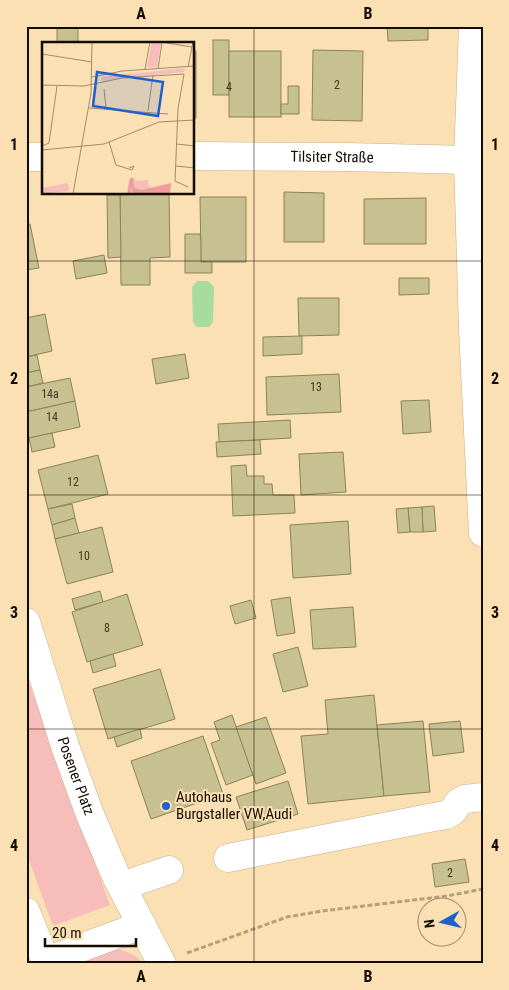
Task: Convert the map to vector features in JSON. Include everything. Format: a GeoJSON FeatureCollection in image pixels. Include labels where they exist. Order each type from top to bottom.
{"type":"FeatureCollection","features":[{"type":"Feature","properties":{"kind":"street"},"geometry":{"type":"LineString","coordinates":[[473,26],[468,160],[473,336],[483,533]]}},
{"type":"Feature","properties":{"kind":"street","name":"Tilsiter Straße"},"geometry":{"type":"LineString","coordinates":[[195,156],[468,160]]}},
{"type":"Feature","properties":{"kind":"street"},"geometry":{"type":"LineString","coordinates":[[26,157],[42,157]]}},
{"type":"Feature","properties":{"kind":"street","name":"Posener Platz"},"geometry":{"type":"LineString","coordinates":[[26,622],[89,812],[116,876],[142,925],[173,959]]}},
{"type":"Feature","properties":{"kind":"street"},"geometry":{"type":"LineString","coordinates":[[228,858],[446,815],[465,799],[483,797]]}},
{"type":"Feature","properties":{"kind":"street"},"geometry":{"type":"LineString","coordinates":[[122,886],[169,870]]}},
{"type":"Feature","properties":{"kind":"street"},"geometry":{"type":"LineString","coordinates":[[26,912],[47,962],[142,925]]}},
{"type":"Feature","properties":{"kind":"path"},"geometry":{"type":"LineString","coordinates":[[173,959],[288,918],[322,910],[447,896],[483,889]]}},
{"type":"Feature","properties":{"kind":"shaded area"},"geometry":{"type":"Polygon","coordinates":[[[197,281],[208,281],[214,287],[213,322],[209,327],[197,327],[193,322],[192,287],[197,281]]]}},
{"type":"Feature","properties":{"kind":"shaded area"},"geometry":{"type":"Polygon","coordinates":[[[26,674],[110,905],[53,926],[26,852],[26,674]]]}},
{"type":"Feature","properties":{"kind":"shaded area"},"geometry":{"type":"Polygon","coordinates":[[[118,949],[135,956],[143,964],[83,964],[99,952],[118,949]]]}},
{"type":"Feature","properties":{"kind":"building"},"geometry":{"type":"Polygon","coordinates":[[[57,26],[78,26],[78,42],[57,42],[57,26]]]}},
{"type":"Feature","properties":{"kind":"building"},"geometry":{"type":"Polygon","coordinates":[[[387,26],[428,26],[428,40],[388,41],[387,26]]]}},
{"type":"Feature","properties":{"kind":"building"},"geometry":{"type":"Polygon","coordinates":[[[213,40],[229,40],[229,95],[213,95],[213,40]]]}},
{"type":"Feature","properties":{"kind":"building"},"geometry":{"type":"Polygon","coordinates":[[[313,50],[363,51],[362,121],[312,120],[313,50]]]}},
{"type":"Feature","properties":{"kind":"building"},"geometry":{"type":"Polygon","coordinates":[[[195,51],[196,51],[195,118],[195,51]]]}},
{"type":"Feature","properties":{"kind":"building"},"geometry":{"type":"Polygon","coordinates":[[[229,51],[281,51],[281,117],[229,117],[229,51]]]}},
{"type":"Feature","properties":{"kind":"building"},"geometry":{"type":"Polygon","coordinates":[[[288,86],[299,86],[299,114],[281,114],[281,104],[288,104],[288,86]]]}},
{"type":"Feature","properties":{"kind":"building"},"geometry":{"type":"Polygon","coordinates":[[[284,192],[324,193],[324,242],[284,242],[284,192]]]}},
{"type":"Feature","properties":{"kind":"building"},"geometry":{"type":"Polygon","coordinates":[[[107,195],[120,195],[121,257],[108,258],[107,195]]]}},
{"type":"Feature","properties":{"kind":"building"},"geometry":{"type":"Polygon","coordinates":[[[120,195],[169,195],[170,257],[150,258],[150,285],[121,285],[120,195]]]}},
{"type":"Feature","properties":{"kind":"building"},"geometry":{"type":"Polygon","coordinates":[[[200,197],[246,197],[246,262],[201,262],[200,197]]]}},
{"type":"Feature","properties":{"kind":"building"},"geometry":{"type":"Polygon","coordinates":[[[426,198],[426,244],[364,244],[364,199],[426,198]]]}},
{"type":"Feature","properties":{"kind":"building"},"geometry":{"type":"Polygon","coordinates":[[[30,224],[39,268],[26,270],[26,225],[30,224]]]}},
{"type":"Feature","properties":{"kind":"building"},"geometry":{"type":"Polygon","coordinates":[[[185,234],[200,234],[201,262],[212,262],[212,273],[185,273],[185,234]]]}},
{"type":"Feature","properties":{"kind":"building"},"geometry":{"type":"Polygon","coordinates":[[[104,255],[107,273],[76,279],[73,261],[104,255]]]}},
{"type":"Feature","properties":{"kind":"building"},"geometry":{"type":"Polygon","coordinates":[[[399,278],[429,278],[429,294],[399,295],[399,278]]]}},
{"type":"Feature","properties":{"kind":"building"},"geometry":{"type":"Polygon","coordinates":[[[298,298],[339,298],[339,335],[299,336],[298,298]]]}},
{"type":"Feature","properties":{"kind":"building"},"geometry":{"type":"Polygon","coordinates":[[[45,314],[52,351],[26,357],[26,318],[45,314]]]}},
{"type":"Feature","properties":{"kind":"building"},"geometry":{"type":"Polygon","coordinates":[[[302,336],[302,354],[263,356],[263,337],[302,336]]]}},
{"type":"Feature","properties":{"kind":"building"},"geometry":{"type":"Polygon","coordinates":[[[185,354],[189,378],[156,384],[152,359],[185,354]]]}},
{"type":"Feature","properties":{"kind":"building"},"geometry":{"type":"Polygon","coordinates":[[[37,355],[40,370],[26,373],[26,357],[37,355]]]}},
{"type":"Feature","properties":{"kind":"building"},"geometry":{"type":"Polygon","coordinates":[[[40,370],[43,383],[26,387],[26,373],[40,370]]]}},
{"type":"Feature","properties":{"kind":"building"},"geometry":{"type":"Polygon","coordinates":[[[339,374],[341,412],[267,415],[266,377],[339,374]]]}},
{"type":"Feature","properties":{"kind":"building"},"geometry":{"type":"Polygon","coordinates":[[[70,378],[75,401],[26,412],[26,387],[70,378]]]}},
{"type":"Feature","properties":{"kind":"building"},"geometry":{"type":"Polygon","coordinates":[[[429,400],[431,432],[403,434],[401,401],[429,400]]]}},
{"type":"Feature","properties":{"kind":"building"},"geometry":{"type":"Polygon","coordinates":[[[75,401],[80,427],[29,438],[26,412],[75,401]]]}},
{"type":"Feature","properties":{"kind":"building"},"geometry":{"type":"Polygon","coordinates":[[[290,420],[291,438],[219,442],[218,424],[290,420]]]}},
{"type":"Feature","properties":{"kind":"building"},"geometry":{"type":"Polygon","coordinates":[[[52,433],[55,447],[32,452],[29,438],[52,433]]]}},
{"type":"Feature","properties":{"kind":"building"},"geometry":{"type":"Polygon","coordinates":[[[260,440],[261,454],[217,457],[216,442],[260,440]]]}},
{"type":"Feature","properties":{"kind":"building"},"geometry":{"type":"Polygon","coordinates":[[[343,452],[346,492],[301,495],[299,454],[343,452]]]}},
{"type":"Feature","properties":{"kind":"building"},"geometry":{"type":"Polygon","coordinates":[[[98,455],[108,494],[48,509],[38,470],[98,455]]]}},
{"type":"Feature","properties":{"kind":"building"},"geometry":{"type":"Polygon","coordinates":[[[246,465],[247,476],[264,476],[264,484],[272,484],[273,495],[294,495],[295,513],[233,516],[231,466],[246,465]]]}},
{"type":"Feature","properties":{"kind":"building"},"geometry":{"type":"Polygon","coordinates":[[[72,504],[75,518],[52,525],[48,509],[72,504]]]}},
{"type":"Feature","properties":{"kind":"building"},"geometry":{"type":"Polygon","coordinates":[[[434,506],[436,531],[423,532],[422,507],[434,506]]]}},
{"type":"Feature","properties":{"kind":"building"},"geometry":{"type":"Polygon","coordinates":[[[422,507],[423,532],[410,532],[408,508],[422,507]]]}},
{"type":"Feature","properties":{"kind":"building"},"geometry":{"type":"Polygon","coordinates":[[[408,508],[410,532],[398,533],[396,509],[408,508]]]}},
{"type":"Feature","properties":{"kind":"building"},"geometry":{"type":"Polygon","coordinates":[[[75,518],[79,533],[55,539],[52,525],[75,518]]]}},
{"type":"Feature","properties":{"kind":"building"},"geometry":{"type":"Polygon","coordinates":[[[348,521],[351,574],[293,578],[290,525],[348,521]]]}},
{"type":"Feature","properties":{"kind":"building"},"geometry":{"type":"Polygon","coordinates":[[[102,527],[113,572],[67,584],[55,539],[102,527]]]}},
{"type":"Feature","properties":{"kind":"building"},"geometry":{"type":"Polygon","coordinates":[[[100,591],[103,602],[75,610],[72,599],[100,591]]]}},
{"type":"Feature","properties":{"kind":"building"},"geometry":{"type":"Polygon","coordinates":[[[127,594],[143,645],[87,662],[72,612],[127,594]]]}},
{"type":"Feature","properties":{"kind":"building"},"geometry":{"type":"Polygon","coordinates":[[[290,597],[295,633],[277,636],[271,600],[290,597]]]}},
{"type":"Feature","properties":{"kind":"building"},"geometry":{"type":"Polygon","coordinates":[[[251,600],[256,618],[235,624],[230,606],[251,600]]]}},
{"type":"Feature","properties":{"kind":"building"},"geometry":{"type":"Polygon","coordinates":[[[353,607],[356,647],[313,649],[310,610],[353,607]]]}},
{"type":"Feature","properties":{"kind":"building"},"geometry":{"type":"Polygon","coordinates":[[[298,647],[308,686],[283,692],[273,654],[298,647]]]}},
{"type":"Feature","properties":{"kind":"building"},"geometry":{"type":"Polygon","coordinates":[[[113,654],[116,666],[93,673],[90,661],[113,654]]]}},
{"type":"Feature","properties":{"kind":"building"},"geometry":{"type":"Polygon","coordinates":[[[160,669],[175,719],[108,739],[93,689],[160,669]]]}},
{"type":"Feature","properties":{"kind":"building"},"geometry":{"type":"Polygon","coordinates":[[[374,695],[384,796],[308,804],[301,736],[328,734],[325,700],[374,695]]]}},
{"type":"Feature","properties":{"kind":"building"},"geometry":{"type":"Polygon","coordinates":[[[232,715],[253,775],[226,785],[211,743],[220,740],[214,722],[232,715]]]}},
{"type":"Feature","properties":{"kind":"building"},"geometry":{"type":"Polygon","coordinates":[[[266,717],[286,773],[256,784],[236,727],[266,717]]]}},
{"type":"Feature","properties":{"kind":"building"},"geometry":{"type":"Polygon","coordinates":[[[423,721],[430,792],[384,796],[377,725],[423,721]]]}},
{"type":"Feature","properties":{"kind":"building"},"geometry":{"type":"Polygon","coordinates":[[[460,721],[464,752],[433,756],[429,724],[460,721]]]}},
{"type":"Feature","properties":{"kind":"building"},"geometry":{"type":"Polygon","coordinates":[[[140,729],[142,738],[117,747],[114,737],[140,729]]]}},
{"type":"Feature","properties":{"kind":"building"},"geometry":{"type":"Polygon","coordinates":[[[203,736],[223,794],[151,819],[131,761],[203,736]]]}},
{"type":"Feature","properties":{"kind":"building"},"geometry":{"type":"Polygon","coordinates":[[[288,781],[298,814],[247,830],[236,797],[288,781]]]}},
{"type":"Feature","properties":{"kind":"building"},"geometry":{"type":"Polygon","coordinates":[[[465,859],[469,882],[435,887],[432,864],[465,859]]]}},
{"type":"Feature","properties":{"kind":"place","name":"Autohaus Burgstaller VW,Audi"},"geometry":{"type":"Point","coordinates":[166,806]}}]}
